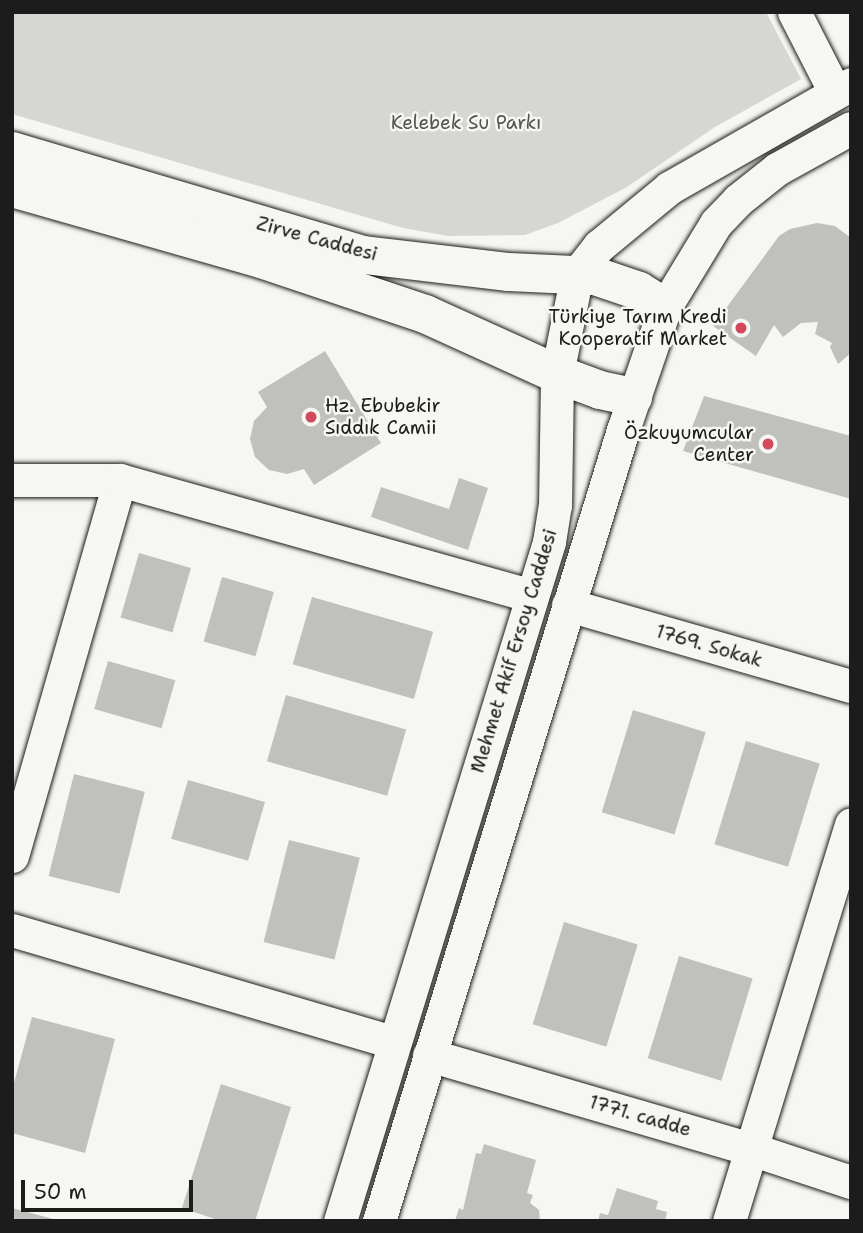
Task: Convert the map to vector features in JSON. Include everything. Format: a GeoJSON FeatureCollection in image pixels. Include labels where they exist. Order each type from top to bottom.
{"type":"FeatureCollection","features":[{"type":"Feature","properties":{"kind":"main road","name":"Zirve Caddesi"},"geometry":{"type":"LineString","coordinates":[[12,151],[364,255],[509,272],[577,274],[614,282],[665,307]]}},
{"type":"Feature","properties":{"kind":"main road","name":"Zirve Caddesi"},"geometry":{"type":"LineString","coordinates":[[12,188],[261,259],[425,314],[557,374],[600,390],[633,397]]}},
{"type":"Feature","properties":{"kind":"street"},"geometry":{"type":"LineString","coordinates":[[794,12],[843,88]]}},
{"type":"Feature","properties":{"kind":"street","name":"Mehmet Akif Ersoy Caddesi"},"geometry":{"type":"LineString","coordinates":[[340,1221],[549,542],[554,514],[557,374],[577,274],[599,246],[669,188],[843,88]]}},
{"type":"Feature","properties":{"kind":"street","name":"Mehmet Akif Ersoy Caddesi"},"geometry":{"type":"LineString","coordinates":[[379,1221],[633,397],[665,307],[716,223],[738,200],[777,169],[851,128]]}},
{"type":"Feature","properties":{"kind":"street"},"geometry":{"type":"LineString","coordinates":[[12,480],[120,480],[532,596]]}},
{"type":"Feature","properties":{"kind":"street"},"geometry":{"type":"LineString","coordinates":[[12,856],[120,480]]}},
{"type":"Feature","properties":{"kind":"street","name":"1769. Sokak"},"geometry":{"type":"LineString","coordinates":[[568,606],[851,686]]}},
{"type":"Feature","properties":{"kind":"street"},"geometry":{"type":"LineString","coordinates":[[729,1221],[849,833]]}},
{"type":"Feature","properties":{"kind":"street"},"geometry":{"type":"LineString","coordinates":[[12,930],[393,1042]]}},
{"type":"Feature","properties":{"kind":"street","name":"1771. cadde"},"geometry":{"type":"LineString","coordinates":[[429,1055],[751,1149],[851,1182]]}},
{"type":"Feature","properties":{"kind":"green space","name":"Kelebek Su Parkı"},"geometry":{"type":"Polygon","coordinates":[[[12,12],[766,12],[801,79],[715,127],[627,187],[558,223],[525,235],[448,236],[403,228],[12,114],[12,12]]]}},
{"type":"Feature","properties":{"kind":"building"},"geometry":{"type":"Polygon","coordinates":[[[817,223],[835,226],[851,238],[851,353],[838,364],[830,347],[832,343],[815,334],[818,322],[801,323],[783,337],[774,325],[756,356],[713,326],[779,236],[790,229],[817,223]]]}},
{"type":"Feature","properties":{"kind":"building","name":"Hz. Ebubekir Sıddık Camii"},"geometry":{"type":"Polygon","coordinates":[[[325,351],[381,443],[314,485],[304,469],[287,474],[269,470],[255,457],[250,439],[254,421],[267,407],[258,392],[325,351]]]}},
{"type":"Feature","properties":{"kind":"building","name":"Özkuyumcular Center"},"geometry":{"type":"Polygon","coordinates":[[[704,396],[851,436],[851,499],[683,451],[704,396]]]}},
{"type":"Feature","properties":{"kind":"building"},"geometry":{"type":"Polygon","coordinates":[[[459,478],[488,488],[468,550],[371,517],[381,487],[449,509],[459,478]]]}},
{"type":"Feature","properties":{"kind":"building"},"geometry":{"type":"Polygon","coordinates":[[[139,553],[191,568],[172,632],[121,617],[139,553]]]}},
{"type":"Feature","properties":{"kind":"building"},"geometry":{"type":"Polygon","coordinates":[[[222,577],[274,592],[255,656],[204,641],[222,577]]]}},
{"type":"Feature","properties":{"kind":"building"},"geometry":{"type":"Polygon","coordinates":[[[312,597],[433,632],[414,699],[293,664],[312,597]]]}},
{"type":"Feature","properties":{"kind":"building"},"geometry":{"type":"Polygon","coordinates":[[[108,661],[175,680],[162,728],[94,709],[108,661]]]}},
{"type":"Feature","properties":{"kind":"building"},"geometry":{"type":"Polygon","coordinates":[[[286,695],[406,729],[387,796],[267,761],[286,695]]]}},
{"type":"Feature","properties":{"kind":"building"},"geometry":{"type":"Polygon","coordinates":[[[633,710],[706,732],[674,835],[602,812],[633,710]]]}},
{"type":"Feature","properties":{"kind":"building"},"geometry":{"type":"Polygon","coordinates":[[[746,741],[820,764],[788,867],[714,844],[746,741]]]}},
{"type":"Feature","properties":{"kind":"building"},"geometry":{"type":"Polygon","coordinates":[[[74,774],[145,792],[119,894],[49,876],[74,774]]]}},
{"type":"Feature","properties":{"kind":"building"},"geometry":{"type":"Polygon","coordinates":[[[188,780],[265,802],[248,861],[171,839],[188,780]]]}},
{"type":"Feature","properties":{"kind":"building"},"geometry":{"type":"Polygon","coordinates":[[[289,840],[360,858],[334,960],[264,942],[289,840]]]}},
{"type":"Feature","properties":{"kind":"building"},"geometry":{"type":"Polygon","coordinates":[[[564,922],[638,945],[606,1047],[533,1024],[564,922]]]}},
{"type":"Feature","properties":{"kind":"building"},"geometry":{"type":"Polygon","coordinates":[[[679,956],[753,979],[721,1081],[648,1058],[679,956]]]}},
{"type":"Feature","properties":{"kind":"building"},"geometry":{"type":"Polygon","coordinates":[[[32,1017],[115,1039],[85,1153],[12,1133],[12,1090],[32,1017]]]}},
{"type":"Feature","properties":{"kind":"building"},"geometry":{"type":"Polygon","coordinates":[[[221,1084],[291,1107],[255,1221],[221,1221],[182,1208],[221,1084]]]}},
{"type":"Feature","properties":{"kind":"building"},"geometry":{"type":"Polygon","coordinates":[[[484,1144],[536,1160],[527,1193],[533,1195],[530,1203],[539,1210],[540,1221],[455,1221],[459,1208],[463,1210],[476,1153],[481,1154],[484,1144]]]}},
{"type":"Feature","properties":{"kind":"building"},"geometry":{"type":"Polygon","coordinates":[[[617,1188],[658,1201],[656,1209],[667,1212],[665,1221],[598,1221],[600,1213],[608,1215],[617,1188]]]}},
{"type":"Feature","properties":{"kind":"building"},"geometry":{"type":"Polygon","coordinates":[[[12,1208],[57,1220],[57,1221],[12,1221],[12,1208]]]}},
{"type":"Feature","properties":{"kind":"place","name":"Türkiye Tarım Kredi Kooperatif Market"},"geometry":{"type":"Point","coordinates":[741,328]}},
{"type":"Feature","properties":{"kind":"place","name":"Hz. Ebubekir Sıddık Camii"},"geometry":{"type":"Point","coordinates":[311,417]}},
{"type":"Feature","properties":{"kind":"place","name":"Özkuyumcular Center"},"geometry":{"type":"Point","coordinates":[768,444]}}]}
